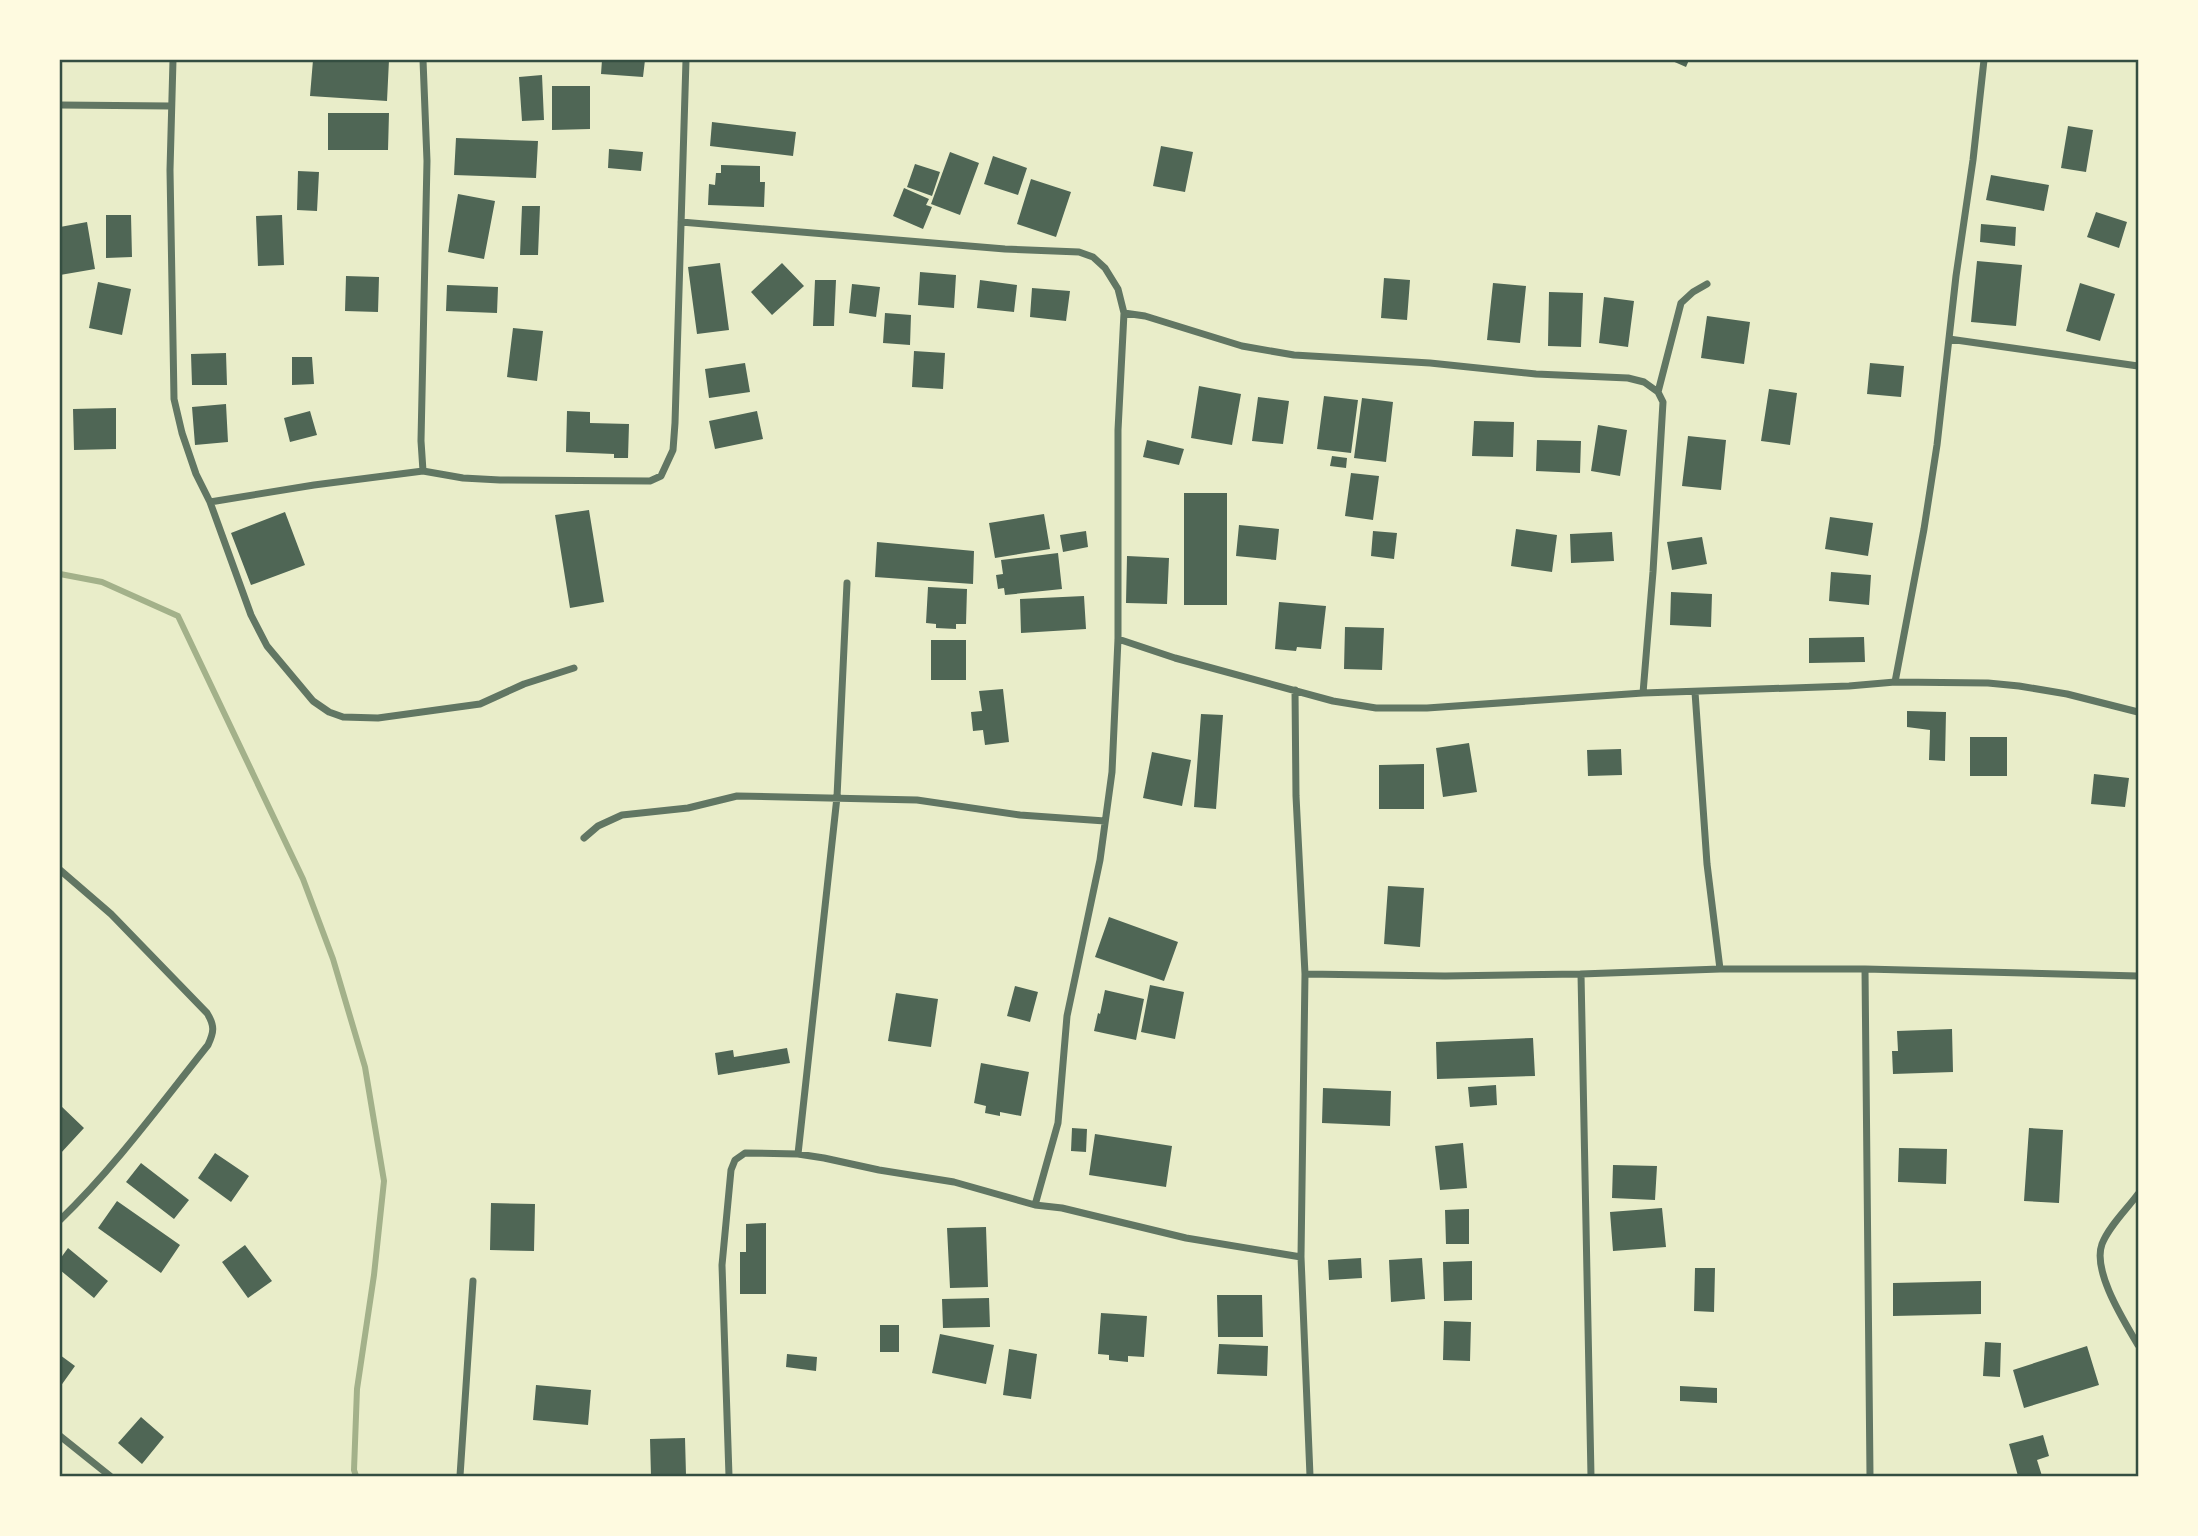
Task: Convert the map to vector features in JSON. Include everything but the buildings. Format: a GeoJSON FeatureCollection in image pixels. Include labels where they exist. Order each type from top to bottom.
{"type":"FeatureCollection","features":[{"type":"Feature","properties":{"kind":"street"},"geometry":{"type":"LineString","coordinates":[[173,60],[170,106],[170,267],[174,399],[185,443],[210,502],[251,615],[267,646],[313,701],[329,712],[343,717],[379,718],[480,704],[524,684],[574,668]]}},
{"type":"Feature","properties":{"kind":"street"},"geometry":{"type":"LineString","coordinates":[[423,60],[426,161],[421,441],[423,471]]}},
{"type":"Feature","properties":{"kind":"street"},"geometry":{"type":"LineString","coordinates":[[210,502],[423,471],[463,478],[499,480],[650,481],[661,476],[673,450],[674,437],[686,60]]}},
{"type":"Feature","properties":{"kind":"street"},"geometry":{"type":"LineString","coordinates":[[1895,682],[1937,445],[1984,60]]}},
{"type":"Feature","properties":{"kind":"street"},"geometry":{"type":"LineString","coordinates":[[60,105],[170,106]]}},
{"type":"Feature","properties":{"kind":"street"},"geometry":{"type":"LineString","coordinates":[[681,222],[1005,249],[1079,252],[1093,257],[1105,268],[1118,289],[1125,313],[1118,430],[1118,639],[1112,772],[1100,860],[1067,1016],[1058,1123],[1035,1205]]}},
{"type":"Feature","properties":{"kind":"street"},"geometry":{"type":"LineString","coordinates":[[1658,392],[1681,303],[1707,284]]}},
{"type":"Feature","properties":{"kind":"street"},"geometry":{"type":"LineString","coordinates":[[1125,313],[1145,316],[1242,346],[1294,355],[1430,363],[1536,374],[1628,378],[1644,382],[1658,392],[1663,402],[1662,436],[1643,693]]}},
{"type":"Feature","properties":{"kind":"street"},"geometry":{"type":"LineString","coordinates":[[1949,339],[2138,366]]}},
{"type":"Feature","properties":{"kind":"street"},"geometry":{"type":"LineString","coordinates":[[798,1154],[837,797],[847,583]]}},
{"type":"Feature","properties":{"kind":"street"},"geometry":{"type":"LineString","coordinates":[[1118,639],[1175,658],[1333,701],[1376,708],[1427,708],[1643,693],[1895,682],[2019,686],[2102,701],[2138,712]]}},
{"type":"Feature","properties":{"kind":"street"},"geometry":{"type":"LineString","coordinates":[[1295,690],[1296,784],[1305,974],[1301,1257],[1310,1476]]}},
{"type":"Feature","properties":{"kind":"street"},"geometry":{"type":"LineString","coordinates":[[1695,692],[1707,864],[1720,969]]}},
{"type":"Feature","properties":{"kind":"street"},"geometry":{"type":"LineString","coordinates":[[584,838],[597,825],[622,815],[688,808],[737,796],[917,800],[1020,815],[1105,821]]}},
{"type":"Feature","properties":{"kind":"street"},"geometry":{"type":"LineString","coordinates":[[60,870],[111,914],[207,1013],[213,1023],[214,1032],[208,1045],[146,1125],[102,1177],[60,1220]]}},
{"type":"Feature","properties":{"kind":"street"},"geometry":{"type":"LineString","coordinates":[[1305,974],[1581,974],[1720,969],[1865,969],[2138,976]]}},
{"type":"Feature","properties":{"kind":"street"},"geometry":{"type":"LineString","coordinates":[[1865,969],[1870,1476]]}},
{"type":"Feature","properties":{"kind":"street"},"geometry":{"type":"LineString","coordinates":[[1581,974],[1591,1476]]}},
{"type":"Feature","properties":{"kind":"street"},"geometry":{"type":"LineString","coordinates":[[729,1476],[722,1265],[731,1171],[735,1160],[745,1153],[798,1154],[954,1182],[1035,1205],[1062,1208],[1186,1238],[1301,1257]]}},
{"type":"Feature","properties":{"kind":"street"},"geometry":{"type":"LineString","coordinates":[[2138,1195],[2104,1240],[2099,1255],[2107,1284],[2138,1345]]}},
{"type":"Feature","properties":{"kind":"street"},"geometry":{"type":"LineString","coordinates":[[460,1476],[473,1281]]}},
{"type":"Feature","properties":{"kind":"street"},"geometry":{"type":"LineString","coordinates":[[60,1436],[110,1476]]}},
{"type":"Feature","properties":{"kind":"waterway"},"geometry":{"type":"LineString","coordinates":[[60,574],[102,582],[178,616],[303,879],[333,959],[365,1067],[384,1181],[374,1275],[357,1389],[356,1476]]}}]}
